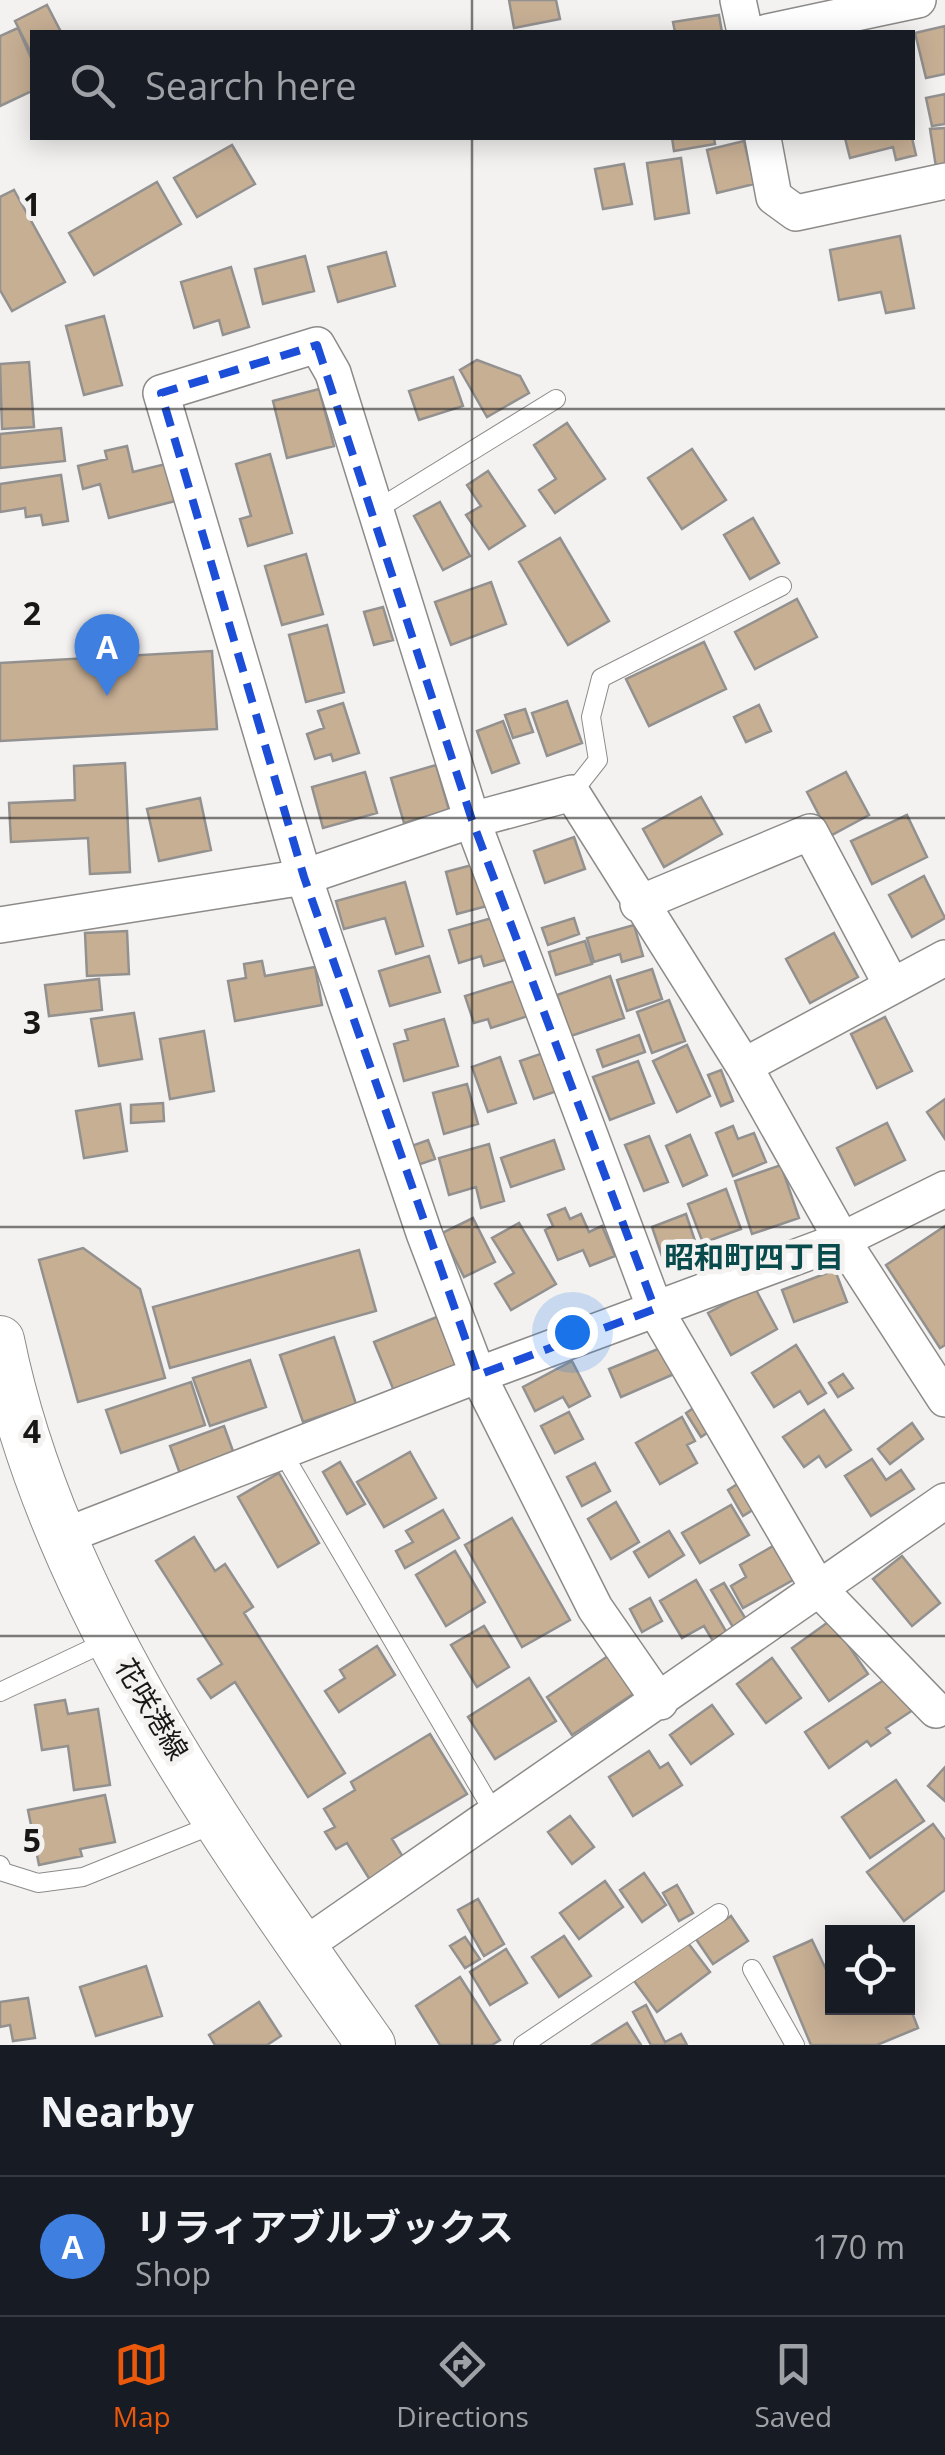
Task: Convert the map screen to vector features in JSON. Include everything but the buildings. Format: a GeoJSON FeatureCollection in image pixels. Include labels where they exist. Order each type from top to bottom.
{"type":"FeatureCollection","features":[{"type":"Feature","properties":{"kind":"main road","name":"花咲港線"},"geometry":{"type":"LineString","coordinates":[[0,1340],[32,1454],[62,1537],[110,1640],[220,1822],[371,2045]]}},
{"type":"Feature","properties":{"kind":"street"},"geometry":{"type":"LineString","coordinates":[[738,0],[746,30]]}},
{"type":"Feature","properties":{"kind":"street"},"geometry":{"type":"LineString","coordinates":[[777,30],[918,0]]}},
{"type":"Feature","properties":{"kind":"street"},"geometry":{"type":"LineString","coordinates":[[763,140],[774,198],[796,213],[945,181]]}},
{"type":"Feature","properties":{"kind":"street"},"geometry":{"type":"LineString","coordinates":[[660,1702],[595,1608],[478,1375],[424,1233],[304,877],[161,392],[317,344],[333,372],[472,820],[655,1309],[818,1588],[936,1710]]}},
{"type":"Feature","properties":{"kind":"street"},"geometry":{"type":"LineString","coordinates":[[0,926],[304,877],[472,820],[572,793],[638,904],[744,1066],[842,1240],[945,1400]]}},
{"type":"Feature","properties":{"kind":"street"},"geometry":{"type":"LineString","coordinates":[[638,904],[810,832],[892,986]]}},
{"type":"Feature","properties":{"kind":"street"},"geometry":{"type":"LineString","coordinates":[[744,1066],[945,958]]}},
{"type":"Feature","properties":{"kind":"street"},"geometry":{"type":"LineString","coordinates":[[62,1537],[281,1450],[842,1240],[945,1189]]}},
{"type":"Feature","properties":{"kind":"street"},"geometry":{"type":"LineString","coordinates":[[302,1947],[945,1502]]}},
{"type":"Feature","properties":{"kind":"lane"},"geometry":{"type":"LineString","coordinates":[[376,510],[556,399]]}},
{"type":"Feature","properties":{"kind":"lane"},"geometry":{"type":"LineString","coordinates":[[572,793],[598,760],[591,718],[601,678],[782,586]]}},
{"type":"Feature","properties":{"kind":"lane"},"geometry":{"type":"LineString","coordinates":[[281,1450],[496,1816]]}},
{"type":"Feature","properties":{"kind":"lane"},"geometry":{"type":"LineString","coordinates":[[0,1692],[110,1640]]}},
{"type":"Feature","properties":{"kind":"lane"},"geometry":{"type":"LineString","coordinates":[[0,1865],[3,1872],[38,1883],[83,1877],[220,1822]]}},
{"type":"Feature","properties":{"kind":"lane"},"geometry":{"type":"LineString","coordinates":[[523,2045],[719,1912]]}},
{"type":"Feature","properties":{"kind":"lane"},"geometry":{"type":"LineString","coordinates":[[752,1969],[795,2045]]}},
{"type":"Feature","properties":{"kind":"highlighted area"},"geometry":{"type":"Polygon","coordinates":[[[317,345],[472,820],[655,1309],[478,1375],[304,877],[161,393],[317,345]]]}},
{"type":"Feature","properties":{"kind":"place","name":"リラィアブルブックス"},"geometry":{"type":"Point","coordinates":[107,696]}},
{"type":"Feature","properties":{"kind":"district","name":"昭和町四丁目"},"geometry":{"type":"Point","coordinates":[754,1258]}}]}
